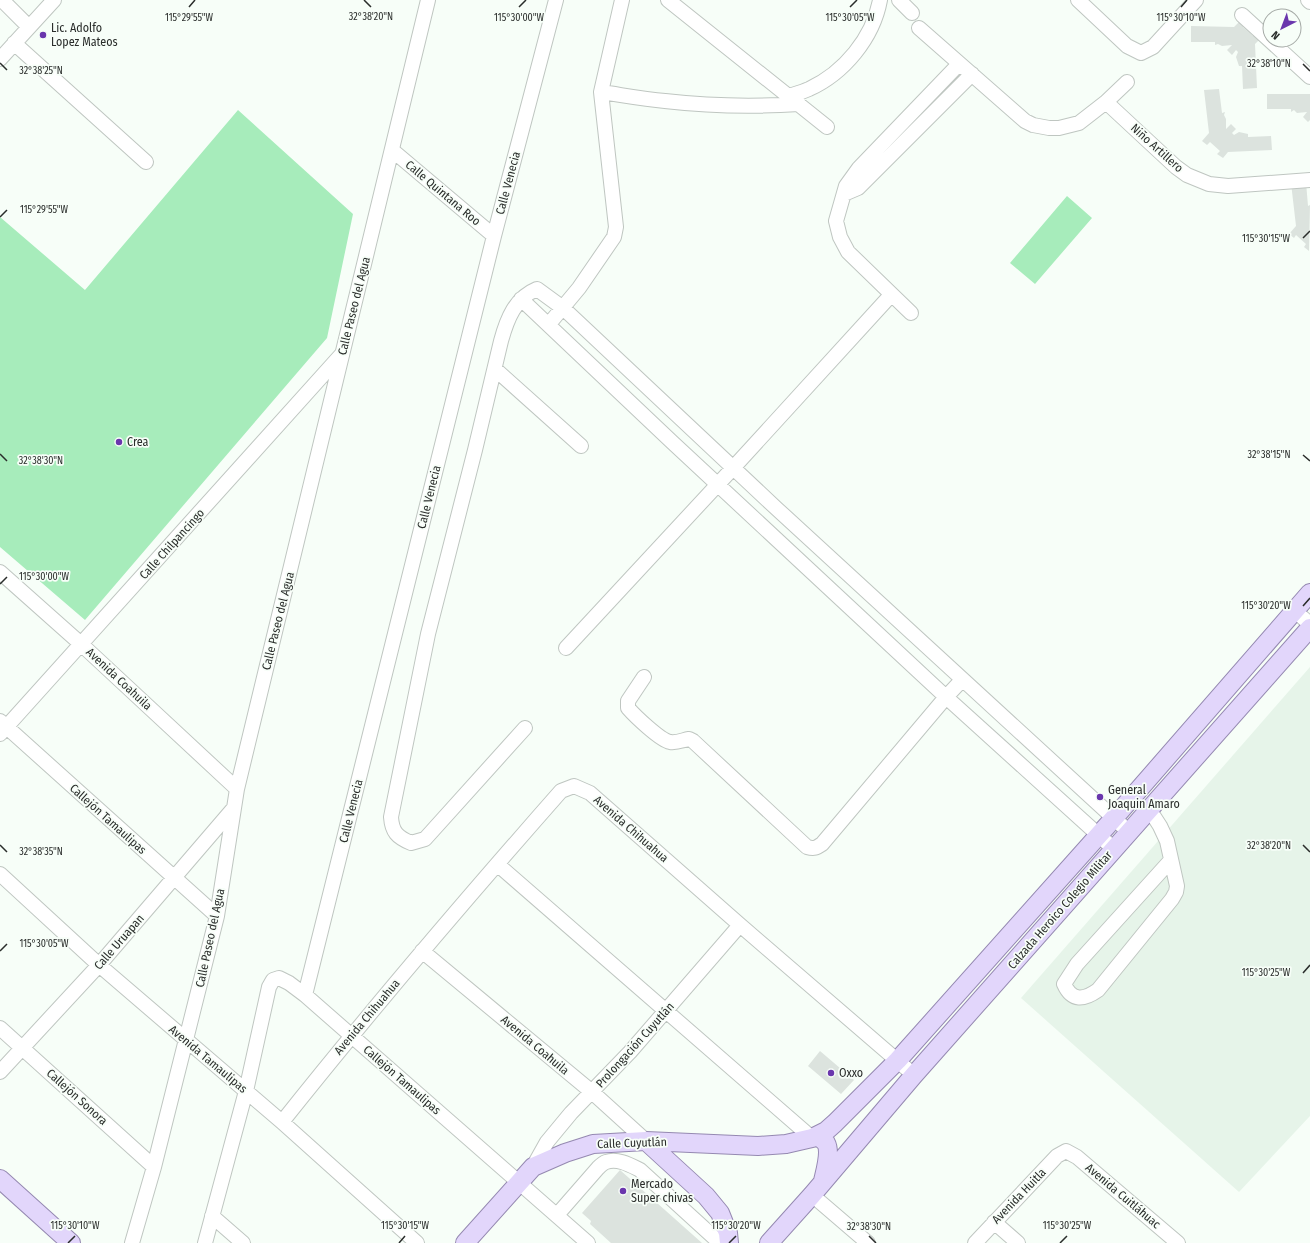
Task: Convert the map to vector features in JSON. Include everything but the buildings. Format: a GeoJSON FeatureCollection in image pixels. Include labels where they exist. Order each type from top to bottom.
{"type":"FeatureCollection","features":[{"type":"Feature","properties":{"kind":"main road","name":"Calzada Heroico Colegio Militar"},"geometry":{"type":"LineString","coordinates":[[814,1137],[826,1131],[835,1123],[898,1060],[1114,818],[1310,593]]}},
{"type":"Feature","properties":{"kind":"main road","name":"Calzada Heroico Colegio Militar"},"geometry":{"type":"LineString","coordinates":[[769,1243],[914,1075],[1310,628]]}},
{"type":"Feature","properties":{"kind":"main road","name":"Calle Cuyutlán"},"geometry":{"type":"LineString","coordinates":[[465,1243],[533,1167],[565,1153],[594,1144],[646,1141],[758,1146],[786,1144],[814,1137]]}},
{"type":"Feature","properties":{"kind":"main road"},"geometry":{"type":"LineString","coordinates":[[814,1137],[822,1139],[826,1144],[828,1151],[826,1170],[818,1188]]}},
{"type":"Feature","properties":{"kind":"main road"},"geometry":{"type":"LineString","coordinates":[[646,1141],[706,1196],[720,1213],[728,1233],[729,1243]]}},
{"type":"Feature","properties":{"kind":"main road"},"geometry":{"type":"LineString","coordinates":[[0,1179],[71,1243]]}},
{"type":"Feature","properties":{"kind":"street"},"geometry":{"type":"LineString","coordinates":[[2,0],[29,27]]}},
{"type":"Feature","properties":{"kind":"street"},"geometry":{"type":"LineString","coordinates":[[0,59],[54,0]]}},
{"type":"Feature","properties":{"kind":"street","name":"Calle Paseo del Agua"},"geometry":{"type":"LineString","coordinates":[[132,1243],[154,1167],[216,916],[237,788],[428,0]]}},
{"type":"Feature","properties":{"kind":"street","name":"Calle Venecia"},"geometry":{"type":"LineString","coordinates":[[305,995],[494,236],[556,0]]}},
{"type":"Feature","properties":{"kind":"street"},"geometry":{"type":"LineString","coordinates":[[549,324],[579,288],[614,237],[616,226],[601,92],[622,0]]}},
{"type":"Feature","properties":{"kind":"street"},"geometry":{"type":"LineString","coordinates":[[668,0],[827,126]]}},
{"type":"Feature","properties":{"kind":"street"},"geometry":{"type":"LineString","coordinates":[[601,92],[664,101],[713,105],[756,106],[794,100],[809,88],[828,77],[845,63],[860,46],[871,27],[880,0]]}},
{"type":"Feature","properties":{"kind":"street"},"geometry":{"type":"LineString","coordinates":[[899,0],[912,13]]}},
{"type":"Feature","properties":{"kind":"street"},"geometry":{"type":"LineString","coordinates":[[1078,0],[1126,46],[1140,53],[1153,47],[1196,0]]}},
{"type":"Feature","properties":{"kind":"street"},"geometry":{"type":"LineString","coordinates":[[1242,14],[1310,77]]}},
{"type":"Feature","properties":{"kind":"street"},"geometry":{"type":"LineString","coordinates":[[919,28],[1025,121],[1033,125],[1059,128],[1079,123],[1106,102],[1127,82]]}},
{"type":"Feature","properties":{"kind":"street"},"geometry":{"type":"LineString","coordinates":[[14,43],[146,162]]}},
{"type":"Feature","properties":{"kind":"street"},"geometry":{"type":"LineString","coordinates":[[910,313],[848,252],[840,237],[836,221],[846,186],[858,168],[959,64]]}},
{"type":"Feature","properties":{"kind":"street"},"geometry":{"type":"LineString","coordinates":[[844,194],[858,188],[972,74]]}},
{"type":"Feature","properties":{"kind":"street","name":"Niño Artillero"},"geometry":{"type":"LineString","coordinates":[[1106,102],[1176,167],[1197,180],[1208,184],[1228,186],[1310,180]]}},
{"type":"Feature","properties":{"kind":"street","name":"Calle Quintana Roo"},"geometry":{"type":"LineString","coordinates":[[392,150],[494,236]]}},
{"type":"Feature","properties":{"kind":"street"},"geometry":{"type":"LineString","coordinates":[[526,728],[425,839],[411,843],[400,838],[392,826],[391,817],[428,634],[506,323],[513,309],[521,299],[537,289],[563,308],[777,509],[1129,832]]}},
{"type":"Feature","properties":{"kind":"street"},"geometry":{"type":"LineString","coordinates":[[566,648],[734,468],[891,295]]}},
{"type":"Feature","properties":{"kind":"street"},"geometry":{"type":"LineString","coordinates":[[521,299],[946,697],[1114,849]]}},
{"type":"Feature","properties":{"kind":"street","name":"Calle Chilpancingo"},"geometry":{"type":"LineString","coordinates":[[2,727],[81,644],[343,353]]}},
{"type":"Feature","properties":{"kind":"street"},"geometry":{"type":"LineString","coordinates":[[495,369],[581,446]]}},
{"type":"Feature","properties":{"kind":"street"},"geometry":{"type":"LineString","coordinates":[[672,442],[687,425]]}},
{"type":"Feature","properties":{"kind":"street"},"geometry":{"type":"LineString","coordinates":[[763,526],[777,509]]}},
{"type":"Feature","properties":{"kind":"street"},"geometry":{"type":"LineString","coordinates":[[820,580],[835,562]]}},
{"type":"Feature","properties":{"kind":"street","name":"Avenida Coahuila"},"geometry":{"type":"LineString","coordinates":[[0,572],[81,644],[237,788]]}},
{"type":"Feature","properties":{"kind":"street"},"geometry":{"type":"LineString","coordinates":[[1295,611],[1310,624]]}},
{"type":"Feature","properties":{"kind":"street"},"geometry":{"type":"LineString","coordinates":[[894,648],[910,632]]}},
{"type":"Feature","properties":{"kind":"street"},"geometry":{"type":"LineString","coordinates":[[644,677],[628,701],[628,708],[632,714],[664,739],[671,742],[689,739],[693,741],[807,847],[812,848],[816,848],[822,844],[962,680]]}},
{"type":"Feature","properties":{"kind":"street","name":"Callejón Tamaulipas"},"geometry":{"type":"LineString","coordinates":[[2,727],[216,916]]}},
{"type":"Feature","properties":{"kind":"street","name":"Avenida Chihuahua"},"geometry":{"type":"LineString","coordinates":[[282,1122],[351,1035],[497,864],[561,791],[574,786],[590,793],[914,1075]]}},
{"type":"Feature","properties":{"kind":"street"},"geometry":{"type":"LineString","coordinates":[[1066,806],[1081,789]]}},
{"type":"Feature","properties":{"kind":"street","name":"Calle Uruapan"},"geometry":{"type":"LineString","coordinates":[[0,1072],[100,965],[234,808]]}},
{"type":"Feature","properties":{"kind":"street"},"geometry":{"type":"LineString","coordinates":[[1149,809],[1160,826],[1167,842],[1177,886],[1176,892],[1172,899],[1098,990],[1088,997],[1079,998],[1068,992],[1064,984],[1077,964],[1171,860]]}},
{"type":"Feature","properties":{"kind":"street"},"geometry":{"type":"LineString","coordinates":[[497,864],[814,1137]]}},
{"type":"Feature","properties":{"kind":"street","name":"Avenida Tamaulipas"},"geometry":{"type":"LineString","coordinates":[[0,874],[100,965],[282,1122],[417,1243]]}},
{"type":"Feature","properties":{"kind":"street","name":"Prolongación Cuyutlán"},"geometry":{"type":"LineString","coordinates":[[533,1167],[546,1142],[630,1052],[740,925]]}},
{"type":"Feature","properties":{"kind":"street","name":"Avenida Coahuila"},"geometry":{"type":"LineString","coordinates":[[422,951],[592,1092],[646,1141]]}},
{"type":"Feature","properties":{"kind":"street","name":"Callejón Tamaulipas"},"geometry":{"type":"LineString","coordinates":[[204,1243],[246,1091],[269,987],[272,980],[279,978],[289,983],[305,995],[588,1243]]}},
{"type":"Feature","properties":{"kind":"street","name":"Callejón Sonora"},"geometry":{"type":"LineString","coordinates":[[0,1028],[154,1167]]}},
{"type":"Feature","properties":{"kind":"street","name":"Avenida Huitla"},"geometry":{"type":"LineString","coordinates":[[975,1243],[1057,1156],[1066,1151]]}},
{"type":"Feature","properties":{"kind":"street","name":"Avenida Cuitláhuac"},"geometry":{"type":"LineString","coordinates":[[1066,1151],[1077,1157],[1178,1243]]}},
{"type":"Feature","properties":{"kind":"street"},"geometry":{"type":"LineString","coordinates":[[557,1215],[598,1168],[606,1162],[616,1161],[628,1163],[640,1170],[720,1243]]}},
{"type":"Feature","properties":{"kind":"street"},"geometry":{"type":"LineString","coordinates":[[818,1188],[868,1243]]}},
{"type":"Feature","properties":{"kind":"street"},"geometry":{"type":"LineString","coordinates":[[212,1216],[243,1243]]}},
{"type":"Feature","properties":{"kind":"street"},"geometry":{"type":"LineString","coordinates":[[994,1222],[1018,1243]]}},
{"type":"Feature","properties":{"kind":"shaded area"},"geometry":{"type":"Polygon","coordinates":[[[1310,667],[1310,1116],[1239,1192],[1021,998],[1310,667]]]}},
{"type":"Feature","properties":{"kind":"green space","name":"Crea"},"geometry":{"type":"Polygon","coordinates":[[[238,110],[353,214],[327,338],[85,620],[0,547],[0,217],[85,290],[238,110]]]}},
{"type":"Feature","properties":{"kind":"green space"},"geometry":{"type":"Polygon","coordinates":[[[1067,196],[1092,218],[1035,284],[1010,263],[1067,196]]]}},
{"type":"Feature","properties":{"kind":"place","name":"Lic. Adolfo Lopez Mateos"},"geometry":{"type":"Point","coordinates":[43,35]}},
{"type":"Feature","properties":{"kind":"place","name":"Crea"},"geometry":{"type":"Point","coordinates":[119,442]}},
{"type":"Feature","properties":{"kind":"place","name":"General Joaquin Amaro"},"geometry":{"type":"Point","coordinates":[1100,797]}},
{"type":"Feature","properties":{"kind":"place","name":"Oxxo"},"geometry":{"type":"Point","coordinates":[831,1073]}},
{"type":"Feature","properties":{"kind":"place","name":"Mercado Super chivas"},"geometry":{"type":"Point","coordinates":[623,1191]}}]}
